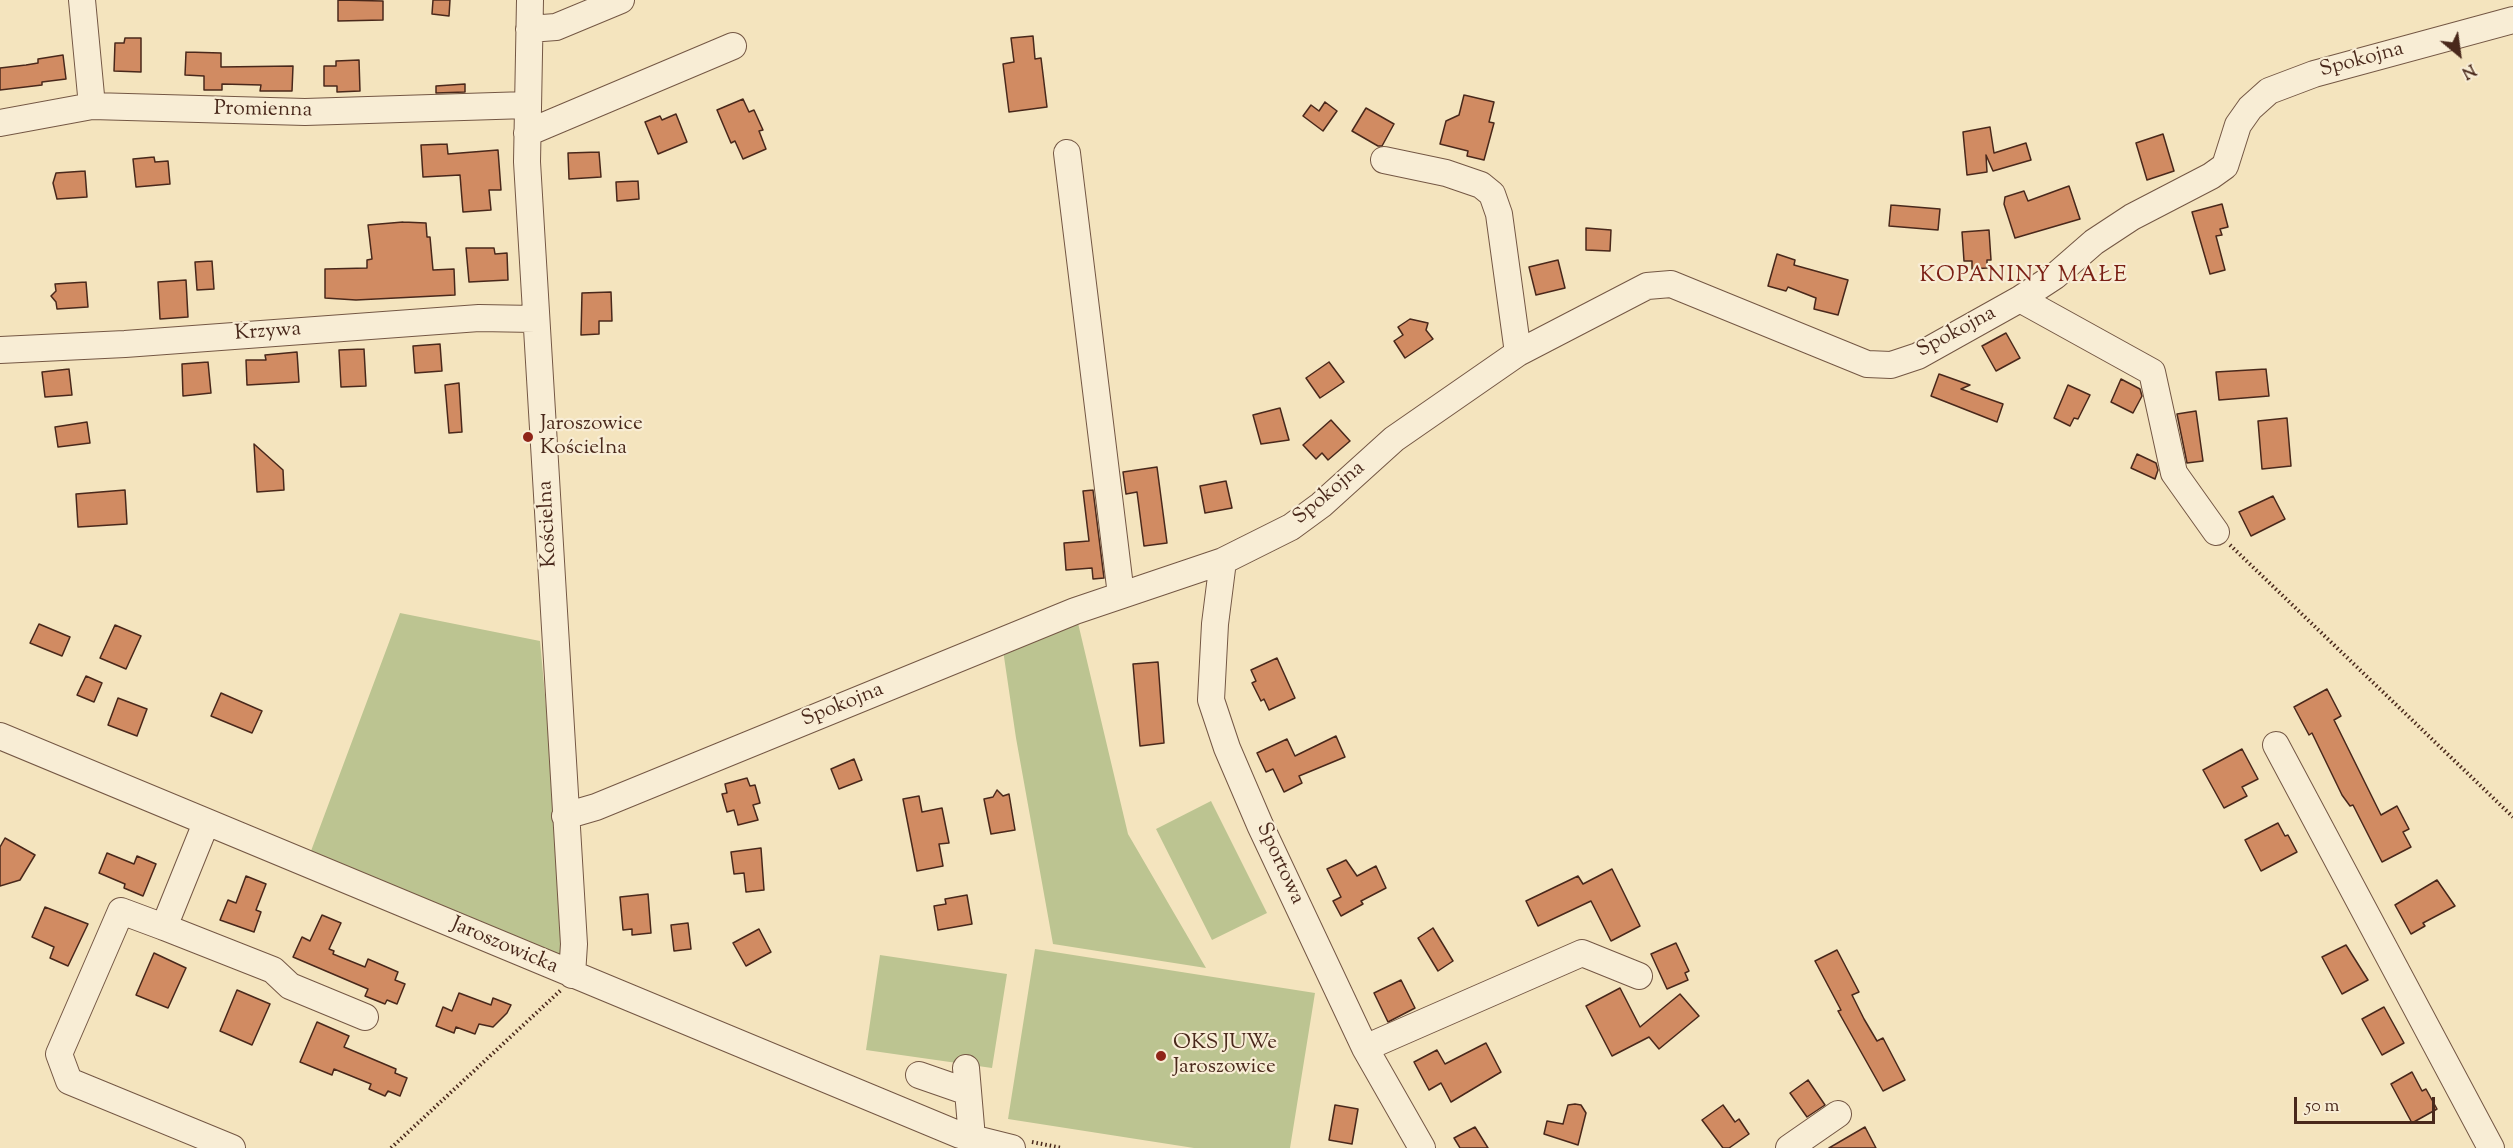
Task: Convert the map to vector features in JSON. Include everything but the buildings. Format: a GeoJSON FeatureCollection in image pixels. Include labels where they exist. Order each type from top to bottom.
{"type":"FeatureCollection","features":[{"type":"Feature","properties":{"kind":"street"},"geometry":{"type":"LineString","coordinates":[[82,0],[92,106]]}},
{"type":"Feature","properties":{"kind":"street","name":"Kościelna"},"geometry":{"type":"LineString","coordinates":[[530,0],[527,133],[535,319],[574,944],[572,975]]}},
{"type":"Feature","properties":{"kind":"street"},"geometry":{"type":"LineString","coordinates":[[529,29],[556,27],[621,0]]}},
{"type":"Feature","properties":{"kind":"street","name":"Spokojna"},"geometry":{"type":"LineString","coordinates":[[565,816],[596,807],[1075,611],[1223,561],[1291,527],[1321,505],[1394,439],[1518,353],[1647,286],[1671,284],[1867,364],[1891,366],[1918,356],[2020,299],[2122,224],[2211,177],[2225,165],[2238,125],[2250,108],[2270,91],[2314,74],[2512,13]]}},
{"type":"Feature","properties":{"kind":"street"},"geometry":{"type":"LineString","coordinates":[[527,133],[733,46]]}},
{"type":"Feature","properties":{"kind":"street","name":"Promienna"},"geometry":{"type":"LineString","coordinates":[[0,123],[92,106],[305,112],[527,105]]}},
{"type":"Feature","properties":{"kind":"street"},"geometry":{"type":"LineString","coordinates":[[1066,153],[1121,595]]}},
{"type":"Feature","properties":{"kind":"street"},"geometry":{"type":"LineString","coordinates":[[1384,160],[1446,173],[1481,185],[1492,194],[1499,213],[1518,353]]}},
{"type":"Feature","properties":{"kind":"street"},"geometry":{"type":"LineString","coordinates":[[2020,299],[2152,372],[2174,474],[2216,532]]}},
{"type":"Feature","properties":{"kind":"street","name":"Krzywa"},"geometry":{"type":"LineString","coordinates":[[0,350],[125,344],[479,318],[535,319]]}},
{"type":"Feature","properties":{"kind":"street","name":"Sportowa"},"geometry":{"type":"LineString","coordinates":[[1223,561],[1215,624],[1211,700],[1227,748],[1255,815],[1365,1048],[1422,1148]]}},
{"type":"Feature","properties":{"kind":"street","name":"Jaroszowicka"},"geometry":{"type":"LineString","coordinates":[[0,736],[572,975],[972,1138],[1012,1148]]}},
{"type":"Feature","properties":{"kind":"street"},"geometry":{"type":"LineString","coordinates":[[2276,745],[2491,1148]]}},
{"type":"Feature","properties":{"kind":"street"},"geometry":{"type":"LineString","coordinates":[[164,927],[206,823]]}},
{"type":"Feature","properties":{"kind":"street"},"geometry":{"type":"LineString","coordinates":[[232,1148],[69,1081],[59,1054],[121,911],[273,970],[290,986],[365,1017]]}},
{"type":"Feature","properties":{"kind":"street"},"geometry":{"type":"LineString","coordinates":[[1365,1048],[1582,953],[1639,976]]}},
{"type":"Feature","properties":{"kind":"street"},"geometry":{"type":"LineString","coordinates":[[919,1075],[967,1080],[972,1138]]}},
{"type":"Feature","properties":{"kind":"street"},"geometry":{"type":"LineString","coordinates":[[1789,1148],[1838,1114]]}},
{"type":"Feature","properties":{"kind":"path"},"geometry":{"type":"LineString","coordinates":[[2216,532],[2513,817]]}},
{"type":"Feature","properties":{"kind":"path"},"geometry":{"type":"LineString","coordinates":[[391,1148],[558,994],[572,975]]}},
{"type":"Feature","properties":{"kind":"green space"},"geometry":{"type":"Polygon","coordinates":[[[400,613],[540,641],[568,945],[558,960],[311,851],[400,613]]]}},
{"type":"Feature","properties":{"kind":"green space"},"geometry":{"type":"Polygon","coordinates":[[[1078,623],[1128,834],[1206,968],[1053,944],[1016,738],[1003,650],[1078,623]]]}},
{"type":"Feature","properties":{"kind":"green space"},"geometry":{"type":"Polygon","coordinates":[[[1211,801],[1267,913],[1212,940],[1156,829],[1211,801]]]}},
{"type":"Feature","properties":{"kind":"green space","name":"OKS JUWe Jaroszowice"},"geometry":{"type":"Polygon","coordinates":[[[1035,949],[1315,993],[1290,1148],[1194,1148],[1008,1119],[1035,949]]]}},
{"type":"Feature","properties":{"kind":"green space"},"geometry":{"type":"Polygon","coordinates":[[[880,955],[1007,974],[992,1068],[866,1050],[880,955]]]}},
{"type":"Feature","properties":{"kind":"place","name":"Jaroszowice Kościelna"},"geometry":{"type":"Point","coordinates":[528,437]}},
{"type":"Feature","properties":{"kind":"place","name":"OKS JUWe Jaroszowice"},"geometry":{"type":"Point","coordinates":[1161,1056]}},
{"type":"Feature","properties":{"kind":"district","name":"KOPANINY MAŁE"},"geometry":{"type":"Point","coordinates":[2024,277]}}]}
